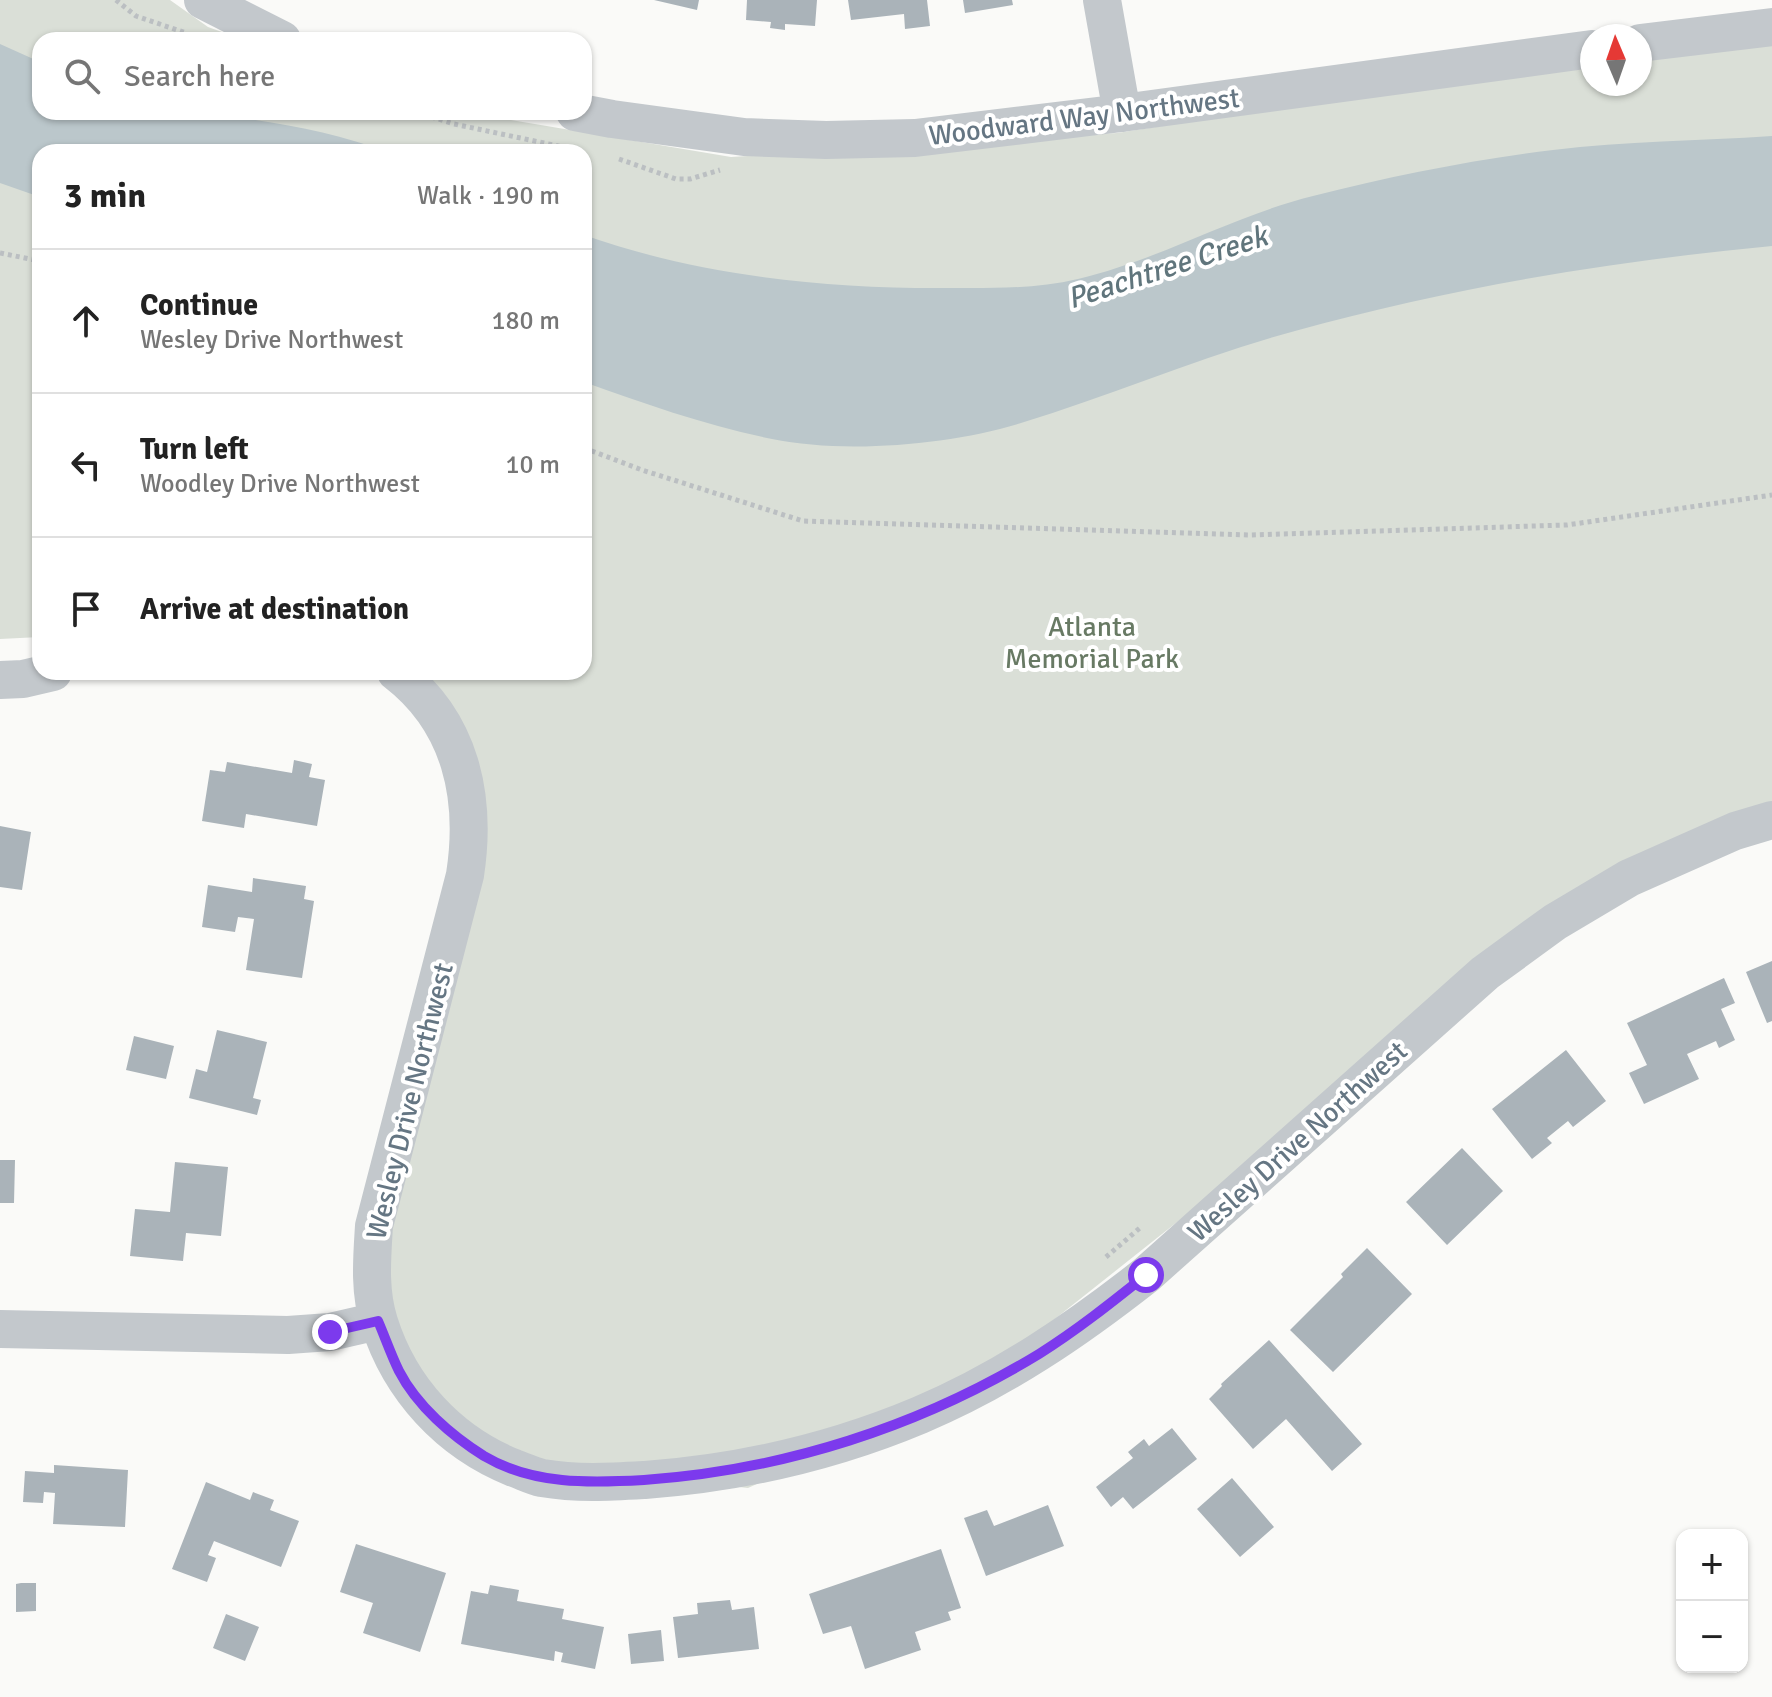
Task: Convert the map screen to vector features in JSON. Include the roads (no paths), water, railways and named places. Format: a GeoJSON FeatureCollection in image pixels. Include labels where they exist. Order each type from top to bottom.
{"type":"FeatureCollection","features":[{"type":"Feature","properties":{"kind":"street"},"geometry":{"type":"LineString","coordinates":[[203,0],[266,32]]}},
{"type":"Feature","properties":{"kind":"street"},"geometry":{"type":"LineString","coordinates":[[1102,0],[1122,113]]}},
{"type":"Feature","properties":{"kind":"street"},"geometry":{"type":"LineString","coordinates":[[1652,42],[1772,27]]}},
{"type":"Feature","properties":{"kind":"street","name":"Woodward Way Northwest"},"geometry":{"type":"LineString","coordinates":[[592,115],[744,137],[826,140],[915,138],[1580,51]]}},
{"type":"Feature","properties":{"kind":"street"},"geometry":{"type":"LineString","coordinates":[[0,680],[32,677]]}},
{"type":"Feature","properties":{"kind":"street","name":"Wesley Drive Northwest"},"geometry":{"type":"LineString","coordinates":[[404,680],[426,702],[449,736],[462,768],[470,806],[470,844],[465,875],[374,1226],[371,1272],[378,1321],[400,1373],[435,1419],[486,1457],[539,1477],[588,1484],[692,1477],[779,1461],[851,1441],[974,1391],[1039,1354],[1088,1321],[1146,1275],[1485,973],[1555,922],[1629,878],[1735,831],[1772,820]]}},
{"type":"Feature","properties":{"kind":"street"},"geometry":{"type":"LineString","coordinates":[[0,1329],[288,1335],[330,1332],[378,1321]]}},
{"type":"Feature","properties":{"kind":"water"},"geometry":{"type":"Polygon","coordinates":[[[0,44],[32,58],[32,120],[257,120],[364,144],[32,144],[32,194],[0,183],[0,44]]]}},
{"type":"Feature","properties":{"kind":"water","name":"Peachtree Creek"},"geometry":{"type":"Polygon","coordinates":[[[1772,136],[1772,246],[1591,268],[1413,302],[1260,341],[1021,423],[930,442],[864,446],[801,444],[700,421],[592,385],[592,238],[673,261],[764,277],[904,288],[1030,286],[1108,271],[1283,205],[1402,175],[1492,159],[1635,143],[1772,136]]]}},
{"type":"Feature","properties":{"kind":"park label","name":"Atlanta Memorial Park"},"geometry":{"type":"Point","coordinates":[1092,642]}}]}
